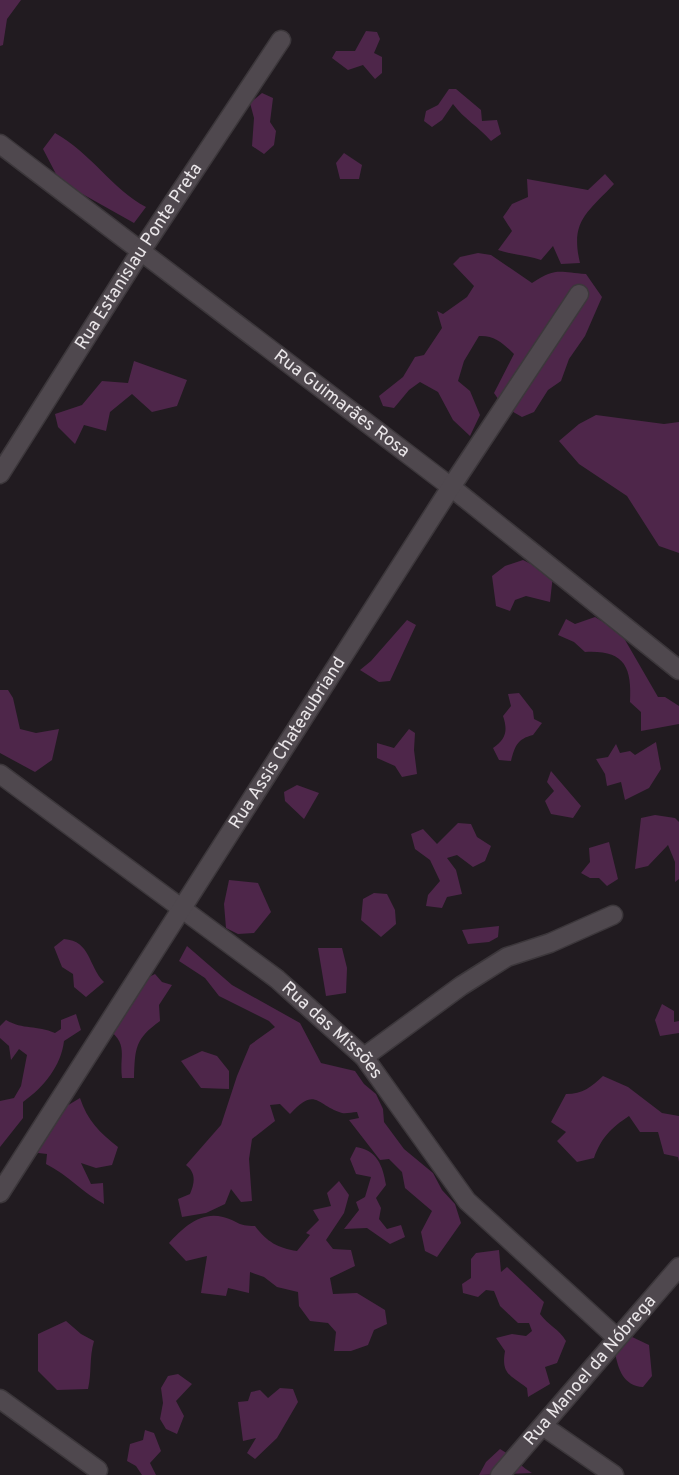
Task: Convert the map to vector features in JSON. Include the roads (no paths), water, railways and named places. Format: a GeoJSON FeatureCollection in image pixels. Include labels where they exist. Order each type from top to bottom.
{"type":"FeatureCollection","features":[{"type":"Feature","properties":{"kind":"street","name":"Rua Estanislau Ponte Preta"},"geometry":{"type":"LineString","coordinates":[[0,474],[141,251],[281,40]]}},
{"type":"Feature","properties":{"kind":"street","name":"Rua Guimarães Rosa"},"geometry":{"type":"LineString","coordinates":[[0,144],[451,487],[679,670]]}},
{"type":"Feature","properties":{"kind":"street","name":"Rua Assis Chateaubriand"},"geometry":{"type":"LineString","coordinates":[[0,1193],[451,487],[579,294]]}},
{"type":"Feature","properties":{"kind":"street","name":"Rua das Missões"},"geometry":{"type":"LineString","coordinates":[[0,774],[277,979],[364,1058],[466,1201],[617,1338]]}},
{"type":"Feature","properties":{"kind":"street"},"geometry":{"type":"LineString","coordinates":[[364,1058],[461,986],[507,957],[550,943],[613,915]]}},
{"type":"Feature","properties":{"kind":"street","name":"Rua Manoel da Nóbrega"},"geometry":{"type":"LineString","coordinates":[[500,1475],[679,1267]]}},
{"type":"Feature","properties":{"kind":"street"},"geometry":{"type":"LineString","coordinates":[[0,1399],[98,1470]]}},
{"type":"Feature","properties":{"kind":"street"},"geometry":{"type":"LineString","coordinates":[[543,1426],[614,1475]]}}]}
